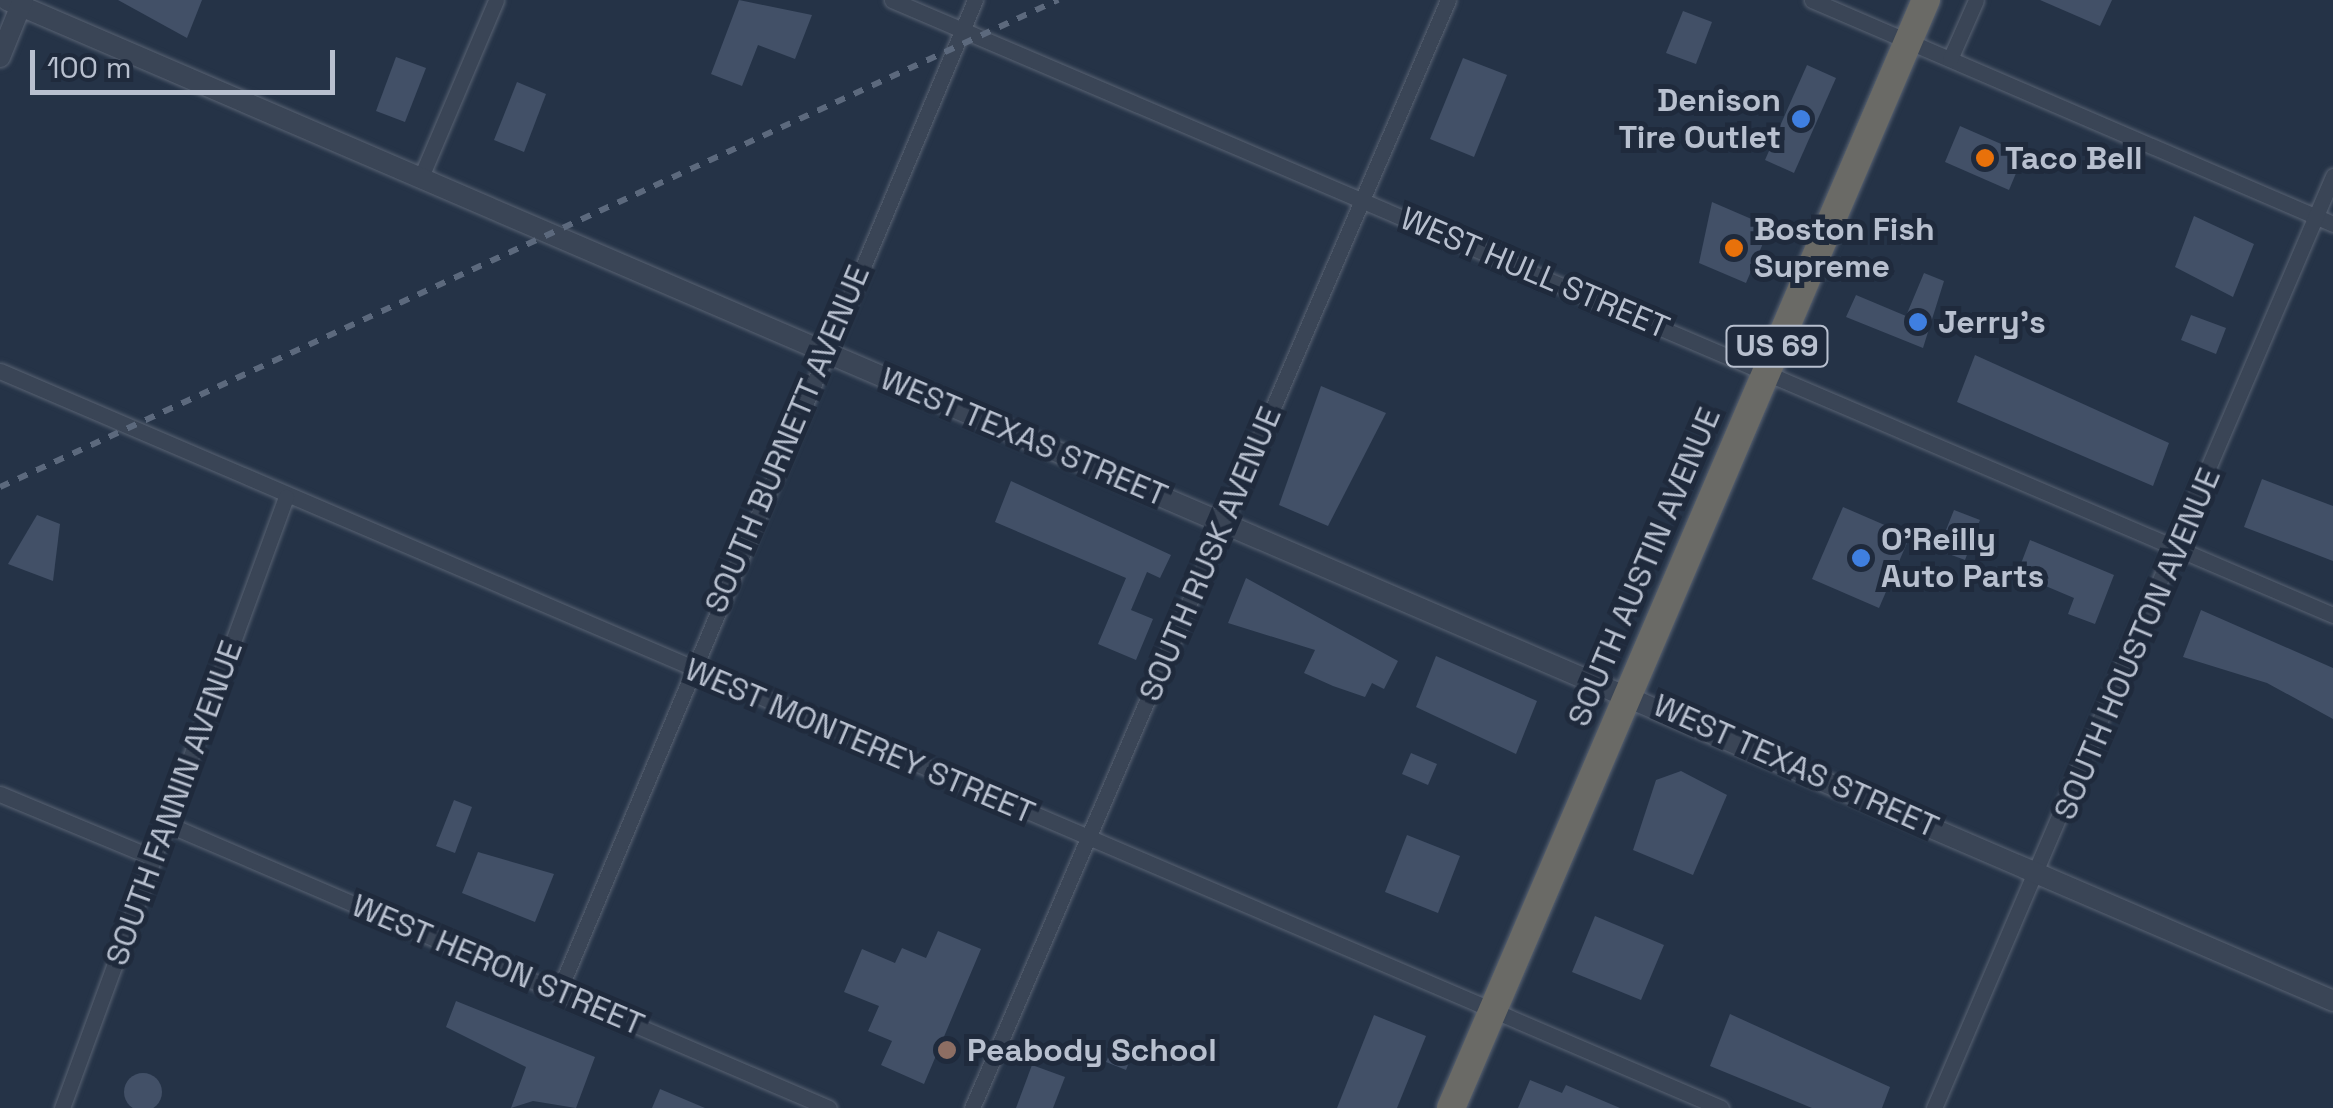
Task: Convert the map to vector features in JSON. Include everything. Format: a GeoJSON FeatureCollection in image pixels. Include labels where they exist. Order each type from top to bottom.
{"type":"FeatureCollection","features":[{"type":"Feature","properties":{"kind":"highway","name":"SOUTH AUSTIN AVENUE"},"geometry":{"type":"LineString","coordinates":[[1451,1108],[1926,0]]}},
{"type":"Feature","properties":{"kind":"street"},"geometry":{"type":"LineString","coordinates":[[421,176],[496,0]]}},
{"type":"Feature","properties":{"kind":"street","name":"WEST HULL STREET"},"geometry":{"type":"LineString","coordinates":[[892,0],[2333,615]]}},
{"type":"Feature","properties":{"kind":"street","name":"SOUTH BURNETT AVENUE"},"geometry":{"type":"LineString","coordinates":[[559,991],[822,351],[975,0]]}},
{"type":"Feature","properties":{"kind":"street","name":"SOUTH RUSK AVENUE"},"geometry":{"type":"LineString","coordinates":[[972,1108],[1448,0]]}},
{"type":"Feature","properties":{"kind":"street"},"geometry":{"type":"LineString","coordinates":[[1812,0],[2333,224]]}},
{"type":"Feature","properties":{"kind":"street"},"geometry":{"type":"LineString","coordinates":[[1950,60],[1976,0]]}},
{"type":"Feature","properties":{"kind":"street"},"geometry":{"type":"LineString","coordinates":[[0,57],[17,2]]}},
{"type":"Feature","properties":{"kind":"street","name":"WEST TEXAS STREET"},"geometry":{"type":"LineString","coordinates":[[17,2],[822,351],[1628,692],[2333,1001]]}},
{"type":"Feature","properties":{"kind":"street","name":"SOUTH HOUSTON AVENUE"},"geometry":{"type":"LineString","coordinates":[[1934,1108],[2040,872],[2333,176]]}},
{"type":"Feature","properties":{"kind":"street","name":"WEST MONTEREY STREET"},"geometry":{"type":"LineString","coordinates":[[0,371],[286,498],[1720,1108]]}},
{"type":"Feature","properties":{"kind":"street","name":"SOUTH FANNIN AVENUE"},"geometry":{"type":"LineString","coordinates":[[62,1108],[286,498]]}},
{"type":"Feature","properties":{"kind":"street"},"geometry":{"type":"LineString","coordinates":[[0,794],[154,858]]}},
{"type":"Feature","properties":{"kind":"street","name":"WEST HERON STREET"},"geometry":{"type":"LineString","coordinates":[[166,824],[828,1108]]}},
{"type":"Feature","properties":{"kind":"building"},"geometry":{"type":"Polygon","coordinates":[[[118,0],[202,0],[187,38],[118,0]]]}},
{"type":"Feature","properties":{"kind":"building"},"geometry":{"type":"Polygon","coordinates":[[[739,0],[812,15],[795,59],[758,45],[742,86],[711,74],[739,0]]]}},
{"type":"Feature","properties":{"kind":"building"},"geometry":{"type":"Polygon","coordinates":[[[2040,0],[2112,0],[2100,26],[2040,0]]]}},
{"type":"Feature","properties":{"kind":"building"},"geometry":{"type":"Polygon","coordinates":[[[1683,11],[1712,22],[1696,64],[1666,53],[1683,11]]]}},
{"type":"Feature","properties":{"kind":"building"},"geometry":{"type":"Polygon","coordinates":[[[396,57],[426,68],[405,122],[376,111],[396,57]]]}},
{"type":"Feature","properties":{"kind":"building"},"geometry":{"type":"Polygon","coordinates":[[[1463,58],[1507,75],[1474,157],[1430,139],[1463,58]]]}},
{"type":"Feature","properties":{"kind":"building","name":"Denison Tire Outlet"},"geometry":{"type":"Polygon","coordinates":[[[1807,65],[1836,78],[1794,173],[1765,160],[1807,65]]]}},
{"type":"Feature","properties":{"kind":"building"},"geometry":{"type":"Polygon","coordinates":[[[517,82],[546,94],[524,152],[494,140],[517,82]]]}},
{"type":"Feature","properties":{"kind":"building","name":"Taco Bell"},"geometry":{"type":"Polygon","coordinates":[[[1960,126],[2024,154],[2009,190],[1945,162],[1960,126]]]}},
{"type":"Feature","properties":{"kind":"building","name":"Boston Fish Supreme"},"geometry":{"type":"Polygon","coordinates":[[[1712,202],[1770,227],[1746,283],[1699,263],[1712,202]]]}},
{"type":"Feature","properties":{"kind":"building"},"geometry":{"type":"Polygon","coordinates":[[[2194,216],[2254,244],[2233,297],[2175,267],[2194,216]]]}},
{"type":"Feature","properties":{"kind":"building"},"geometry":{"type":"Polygon","coordinates":[[[1924,273],[1944,281],[1923,348],[1846,317],[1856,295],[1906,316],[1924,273]]]}},
{"type":"Feature","properties":{"kind":"building"},"geometry":{"type":"Polygon","coordinates":[[[2191,315],[2226,328],[2216,354],[2181,340],[2191,315]]]}},
{"type":"Feature","properties":{"kind":"building"},"geometry":{"type":"Polygon","coordinates":[[[1975,355],[2169,443],[2153,486],[1957,402],[1975,355]]]}},
{"type":"Feature","properties":{"kind":"building"},"geometry":{"type":"Polygon","coordinates":[[[1321,386],[1386,413],[1328,526],[1279,505],[1321,386]]]}},
{"type":"Feature","properties":{"kind":"building"},"geometry":{"type":"Polygon","coordinates":[[[2262,479],[2333,506],[2333,561],[2244,527],[2262,479]]]}},
{"type":"Feature","properties":{"kind":"building"},"geometry":{"type":"Polygon","coordinates":[[[1011,481],[1171,555],[1160,578],[1147,572],[1131,610],[1153,619],[1136,660],[1098,644],[1126,578],[995,522],[1011,481]]]}},
{"type":"Feature","properties":{"kind":"building","name":"O'Reilly Auto Parts"},"geometry":{"type":"Polygon","coordinates":[[[1843,507],[1910,536],[1879,608],[1812,579],[1843,507]]]}},
{"type":"Feature","properties":{"kind":"building"},"geometry":{"type":"Polygon","coordinates":[[[1954,510],[1980,520],[1965,560],[1938,550],[1954,510]]]}},
{"type":"Feature","properties":{"kind":"building"},"geometry":{"type":"Polygon","coordinates":[[[37,515],[60,524],[53,581],[8,564],[37,515]]]}},
{"type":"Feature","properties":{"kind":"building"},"geometry":{"type":"Polygon","coordinates":[[[2030,540],[2114,575],[2095,624],[2068,614],[2074,598],[2017,574],[2030,540]]]}},
{"type":"Feature","properties":{"kind":"building"},"geometry":{"type":"Polygon","coordinates":[[[1246,578],[1398,661],[1384,689],[1372,683],[1365,697],[1333,686],[1304,673],[1315,650],[1228,623],[1246,578]]]}},
{"type":"Feature","properties":{"kind":"building"},"geometry":{"type":"Polygon","coordinates":[[[2201,610],[2333,668],[2333,719],[2267,683],[2183,657],[2201,610]]]}},
{"type":"Feature","properties":{"kind":"building"},"geometry":{"type":"Polygon","coordinates":[[[1436,656],[1537,701],[1516,754],[1416,707],[1436,656]]]}},
{"type":"Feature","properties":{"kind":"building"},"geometry":{"type":"Polygon","coordinates":[[[1411,753],[1437,764],[1428,785],[1402,774],[1411,753]]]}},
{"type":"Feature","properties":{"kind":"building"},"geometry":{"type":"Polygon","coordinates":[[[1681,771],[1727,795],[1693,875],[1633,850],[1656,780],[1681,771]]]}},
{"type":"Feature","properties":{"kind":"building"},"geometry":{"type":"Polygon","coordinates":[[[454,800],[472,807],[455,853],[436,846],[454,800]]]}},
{"type":"Feature","properties":{"kind":"building"},"geometry":{"type":"Polygon","coordinates":[[[1407,835],[1460,856],[1438,913],[1385,892],[1407,835]]]}},
{"type":"Feature","properties":{"kind":"building"},"geometry":{"type":"Polygon","coordinates":[[[478,852],[554,874],[535,922],[462,893],[478,852]]]}},
{"type":"Feature","properties":{"kind":"building"},"geometry":{"type":"Polygon","coordinates":[[[1595,916],[1664,945],[1641,1000],[1572,972],[1595,916]]]}},
{"type":"Feature","properties":{"kind":"building"},"geometry":{"type":"Polygon","coordinates":[[[938,931],[981,949],[924,1084],[881,1065],[892,1041],[868,1031],[879,1006],[844,992],[862,949],[895,963],[902,948],[926,958],[938,931]]]}},
{"type":"Feature","properties":{"kind":"building"},"geometry":{"type":"Polygon","coordinates":[[[456,1001],[595,1057],[576,1108],[533,1101],[511,1108],[526,1067],[446,1027],[456,1001]]]}},
{"type":"Feature","properties":{"kind":"building"},"geometry":{"type":"Polygon","coordinates":[[[1730,1014],[1890,1087],[1882,1108],[1812,1108],[1710,1066],[1730,1014]]]}},
{"type":"Feature","properties":{"kind":"building"},"geometry":{"type":"Polygon","coordinates":[[[1374,1015],[1426,1036],[1397,1108],[1337,1108],[1374,1015]]]}},
{"type":"Feature","properties":{"kind":"building"},"geometry":{"type":"Polygon","coordinates":[[[1116,1039],[1135,1047],[1126,1070],[1106,1062],[1116,1039]]]}},
{"type":"Feature","properties":{"kind":"building"},"geometry":{"type":"Polygon","coordinates":[[[1032,1065],[1065,1077],[1053,1108],[1016,1108],[1032,1065]]]}},
{"type":"Feature","properties":{"kind":"building"},"geometry":{"type":"Polygon","coordinates":[[[143,1073],[157,1078],[162,1092],[157,1106],[143,1111],[129,1106],[124,1092],[129,1078],[143,1073]]]}},
{"type":"Feature","properties":{"kind":"building"},"geometry":{"type":"Polygon","coordinates":[[[1530,1080],[1562,1093],[1566,1085],[1620,1108],[1518,1108],[1530,1080]]]}},
{"type":"Feature","properties":{"kind":"building"},"geometry":{"type":"Polygon","coordinates":[[[660,1089],[705,1108],[652,1108],[660,1089]]]}},
{"type":"Feature","properties":{"kind":"railway"},"geometry":{"type":"LineString","coordinates":[[0,487],[1058,0]]}},
{"type":"Feature","properties":{"kind":"place","name":"Denison Tire Outlet"},"geometry":{"type":"Point","coordinates":[1801,119]}},
{"type":"Feature","properties":{"kind":"place","name":"Taco Bell"},"geometry":{"type":"Point","coordinates":[1985,158]}},
{"type":"Feature","properties":{"kind":"place","name":"Boston Fish Supreme"},"geometry":{"type":"Point","coordinates":[1734,248]}},
{"type":"Feature","properties":{"kind":"place","name":"Jerry's"},"geometry":{"type":"Point","coordinates":[1918,322]}},
{"type":"Feature","properties":{"kind":"place","name":"O'Reilly Auto Parts"},"geometry":{"type":"Point","coordinates":[1861,558]}},
{"type":"Feature","properties":{"kind":"place","name":"Peabody School"},"geometry":{"type":"Point","coordinates":[947,1050]}}]}
